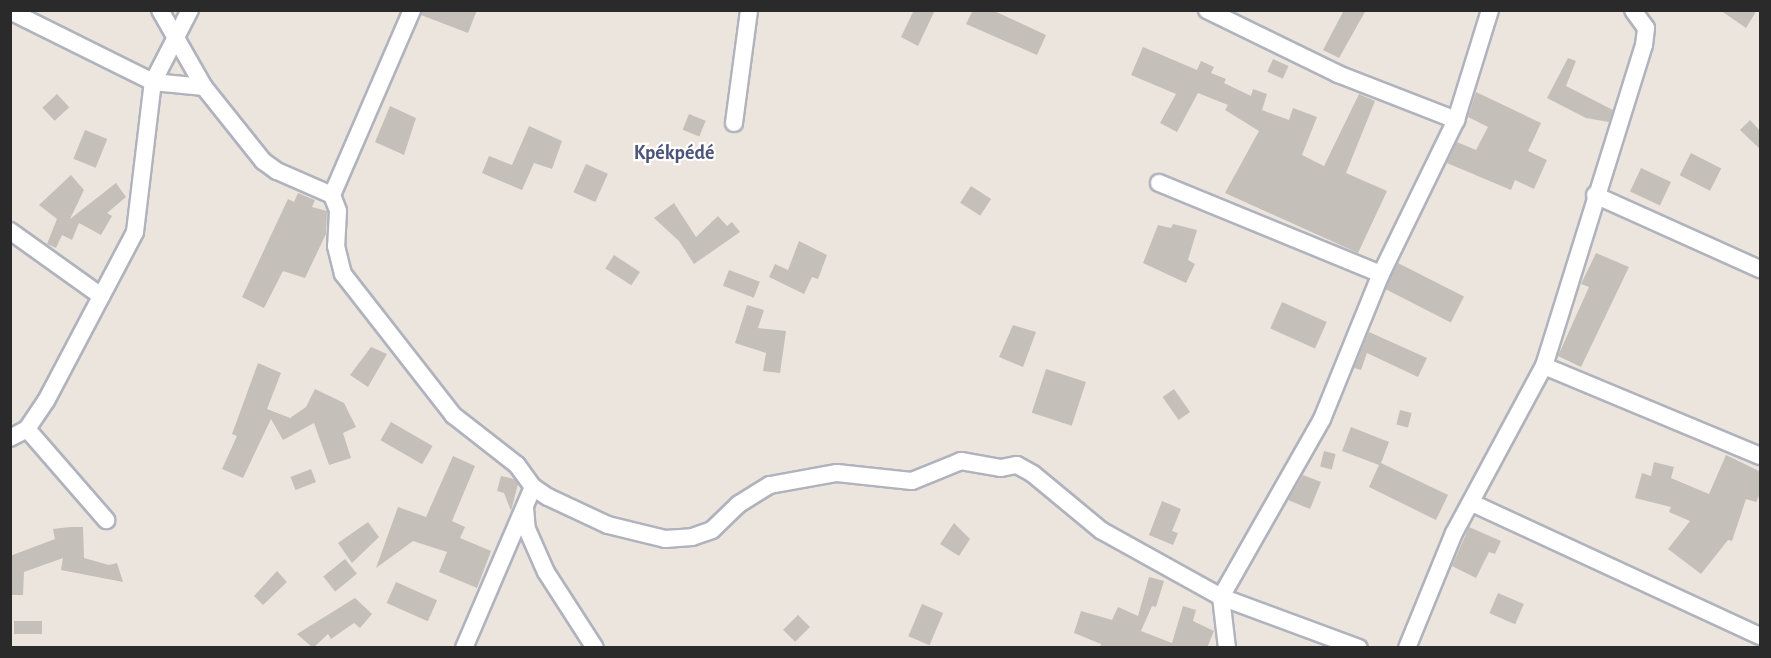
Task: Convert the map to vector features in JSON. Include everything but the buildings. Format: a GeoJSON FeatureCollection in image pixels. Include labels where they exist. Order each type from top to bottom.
{"type":"FeatureCollection","features":[{"type":"Feature","properties":{"kind":"street"},"geometry":{"type":"LineString","coordinates":[[160,10],[204,87],[263,161],[277,171],[332,195],[339,211],[336,246],[343,274],[453,415],[517,465],[533,487],[608,525],[665,539],[692,537],[712,530],[746,499],[770,485],[837,473],[912,481],[961,461],[1001,468],[1017,465],[1034,474],[1102,531],[1221,597],[1359,648]]}},
{"type":"Feature","properties":{"kind":"street"},"geometry":{"type":"LineString","coordinates":[[10,438],[27,429],[66,367],[135,232],[153,82],[162,59],[177,41],[190,10]]}},
{"type":"Feature","properties":{"kind":"street"},"geometry":{"type":"LineString","coordinates":[[332,195],[412,10]]}},
{"type":"Feature","properties":{"kind":"street"},"geometry":{"type":"LineString","coordinates":[[734,123],[749,10]]}},
{"type":"Feature","properties":{"kind":"street"},"geometry":{"type":"LineString","coordinates":[[1207,10],[1338,74],[1456,120]]}},
{"type":"Feature","properties":{"kind":"street"},"geometry":{"type":"LineString","coordinates":[[1227,648],[1221,597],[1322,419],[1381,274],[1456,120],[1490,10]]}},
{"type":"Feature","properties":{"kind":"street"},"geometry":{"type":"LineString","coordinates":[[1407,648],[1454,533],[1472,504],[1544,366],[1595,195],[1644,45],[1646,28],[1633,10]]}},
{"type":"Feature","properties":{"kind":"street"},"geometry":{"type":"LineString","coordinates":[[10,11],[153,82],[204,87]]}},
{"type":"Feature","properties":{"kind":"street"},"geometry":{"type":"LineString","coordinates":[[1159,183],[1381,274]]}},
{"type":"Feature","properties":{"kind":"street"},"geometry":{"type":"LineString","coordinates":[[1595,195],[1761,269]]}},
{"type":"Feature","properties":{"kind":"street"},"geometry":{"type":"LineString","coordinates":[[10,231],[101,296]]}},
{"type":"Feature","properties":{"kind":"street"},"geometry":{"type":"LineString","coordinates":[[1544,366],[1761,456]]}},
{"type":"Feature","properties":{"kind":"street"},"geometry":{"type":"LineString","coordinates":[[27,429],[106,520]]}},
{"type":"Feature","properties":{"kind":"street"},"geometry":{"type":"LineString","coordinates":[[465,648],[533,487]]}},
{"type":"Feature","properties":{"kind":"street"},"geometry":{"type":"LineString","coordinates":[[1472,504],[1761,636]]}},
{"type":"Feature","properties":{"kind":"street"},"geometry":{"type":"LineString","coordinates":[[525,507],[527,529],[546,572],[595,648]]}},
{"type":"Feature","properties":{"kind":"district","name":"Kpékpédé"},"geometry":{"type":"Point","coordinates":[674,153]}}]}
